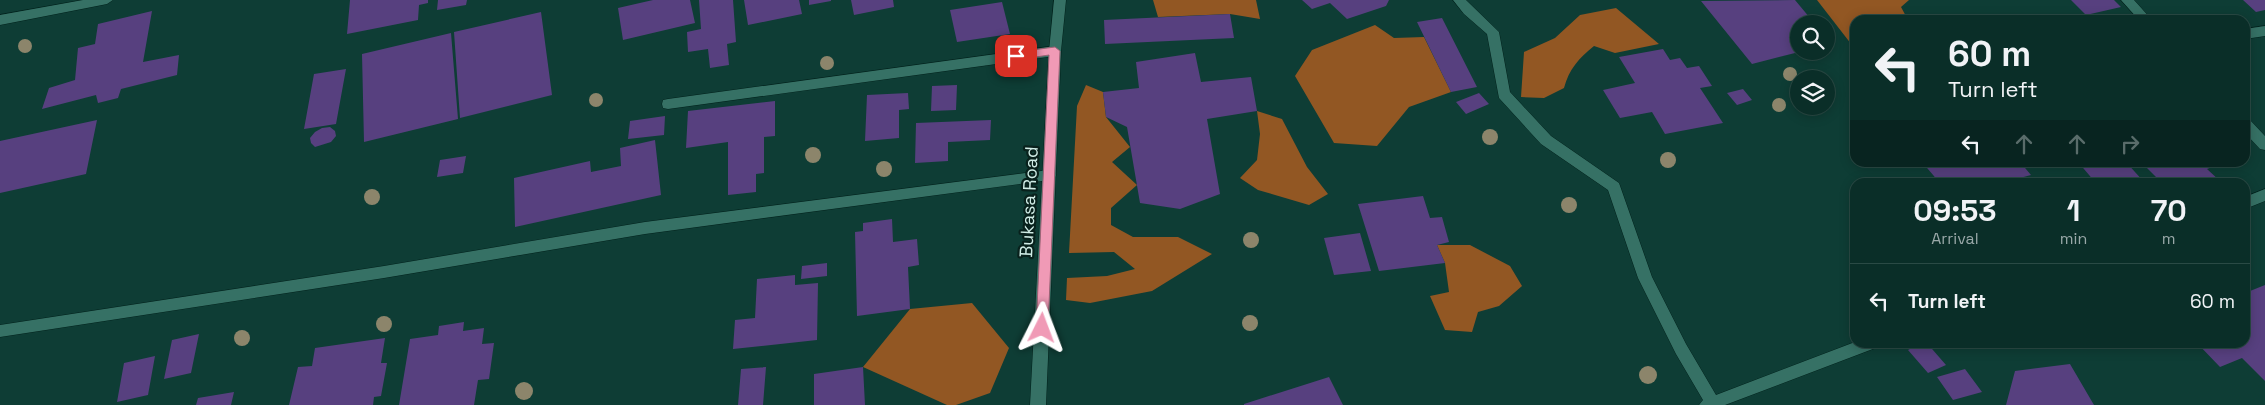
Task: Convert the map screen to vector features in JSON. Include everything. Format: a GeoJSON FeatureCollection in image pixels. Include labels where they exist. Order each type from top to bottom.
{"type":"FeatureCollection","features":[{"type":"Feature","properties":{"kind":"street"},"geometry":{"type":"LineString","coordinates":[[0,20],[107,0]]}},
{"type":"Feature","properties":{"kind":"street","name":"Bukasa Road"},"geometry":{"type":"LineString","coordinates":[[1038,405],[1055,51],[1060,0]]}},
{"type":"Feature","properties":{"kind":"street"},"geometry":{"type":"LineString","coordinates":[[1459,0],[1468,11],[1493,32],[1504,94],[1546,140],[1614,186],[1645,278],[1710,404],[1858,348]]}},
{"type":"Feature","properties":{"kind":"street"},"geometry":{"type":"LineString","coordinates":[[2127,0],[2141,15]]}},
{"type":"Feature","properties":{"kind":"street"},"geometry":{"type":"LineString","coordinates":[[2250,33],[2265,31]]}},
{"type":"Feature","properties":{"kind":"street"},"geometry":{"type":"LineString","coordinates":[[668,104],[1055,51]]}},
{"type":"Feature","properties":{"kind":"street"},"geometry":{"type":"LineString","coordinates":[[2250,129],[2265,145]]}},
{"type":"Feature","properties":{"kind":"street"},"geometry":{"type":"LineString","coordinates":[[0,331],[384,272],[645,228],[1050,175]]}},
{"type":"Feature","properties":{"kind":"street"},"geometry":{"type":"LineString","coordinates":[[2250,201],[2265,195]]}},
{"type":"Feature","properties":{"kind":"shaded area"},"geometry":{"type":"Polygon","coordinates":[[[1153,0],[1256,0],[1260,19],[1230,14],[1158,17],[1153,0]]]}},
{"type":"Feature","properties":{"kind":"shaded area"},"geometry":{"type":"Polygon","coordinates":[[[1817,0],[1909,0],[1901,7],[1905,15],[1850,15],[1850,43],[1835,23],[1835,15],[1829,15],[1817,0]]]}},
{"type":"Feature","properties":{"kind":"shaded area"},"geometry":{"type":"Polygon","coordinates":[[[1616,8],[1659,44],[1615,53],[1594,46],[1575,64],[1564,88],[1544,98],[1521,97],[1524,52],[1555,38],[1580,15],[1616,8]]]}},
{"type":"Feature","properties":{"kind":"shaded area"},"geometry":{"type":"Polygon","coordinates":[[[1375,25],[1394,38],[1424,37],[1451,92],[1409,107],[1377,146],[1334,143],[1295,76],[1312,50],[1375,25]]]}},
{"type":"Feature","properties":{"kind":"shaded area"},"geometry":{"type":"Polygon","coordinates":[[[1086,85],[1103,92],[1106,117],[1130,147],[1112,162],[1137,185],[1111,208],[1111,225],[1133,237],[1178,237],[1212,254],[1152,291],[1090,303],[1066,300],[1067,278],[1107,276],[1135,269],[1114,252],[1069,253],[1077,106],[1086,85]]]}},
{"type":"Feature","properties":{"kind":"shaded area"},"geometry":{"type":"Polygon","coordinates":[[[1257,111],[1282,119],[1307,167],[1328,194],[1309,205],[1258,190],[1240,178],[1257,160],[1260,134],[1257,111]]]}},
{"type":"Feature","properties":{"kind":"shaded area"},"geometry":{"type":"Polygon","coordinates":[[[1437,245],[1470,245],[1510,266],[1522,286],[1499,306],[1478,312],[1472,332],[1445,330],[1430,296],[1449,292],[1445,263],[1437,245]]]}},
{"type":"Feature","properties":{"kind":"shaded area"},"geometry":{"type":"Polygon","coordinates":[[[972,303],[1009,348],[990,393],[956,405],[947,405],[863,367],[910,309],[972,303]]]}},
{"type":"Feature","properties":{"kind":"building"},"geometry":{"type":"Polygon","coordinates":[[[350,0],[428,0],[428,3],[419,5],[418,20],[347,34],[350,0]]]}},
{"type":"Feature","properties":{"kind":"building"},"geometry":{"type":"Polygon","coordinates":[[[438,0],[467,0],[466,5],[437,10],[438,0]]]}},
{"type":"Feature","properties":{"kind":"building"},"geometry":{"type":"Polygon","coordinates":[[[653,0],[690,0],[695,23],[623,40],[618,8],[653,0]]]}},
{"type":"Feature","properties":{"kind":"building"},"geometry":{"type":"Polygon","coordinates":[[[699,0],[733,0],[736,42],[727,44],[729,65],[710,68],[708,49],[688,52],[687,32],[701,29],[699,0]]]}},
{"type":"Feature","properties":{"kind":"building"},"geometry":{"type":"Polygon","coordinates":[[[744,0],[799,0],[802,14],[748,25],[744,0]]]}},
{"type":"Feature","properties":{"kind":"building"},"geometry":{"type":"Polygon","coordinates":[[[809,0],[831,0],[831,1],[809,5],[809,0]]]}},
{"type":"Feature","properties":{"kind":"building"},"geometry":{"type":"Polygon","coordinates":[[[851,0],[893,0],[894,7],[854,15],[851,0]]]}},
{"type":"Feature","properties":{"kind":"building"},"geometry":{"type":"Polygon","coordinates":[[[1302,0],[1389,0],[1386,6],[1347,19],[1330,3],[1312,9],[1302,0]]]}},
{"type":"Feature","properties":{"kind":"building"},"geometry":{"type":"Polygon","coordinates":[[[1795,0],[1808,15],[1790,15],[1790,54],[1752,64],[1701,1],[1795,0]]]}},
{"type":"Feature","properties":{"kind":"building"},"geometry":{"type":"Polygon","coordinates":[[[2071,0],[2114,0],[2121,7],[2086,15],[2071,0]]]}},
{"type":"Feature","properties":{"kind":"building"},"geometry":{"type":"Polygon","coordinates":[[[2243,0],[2265,0],[2265,10],[2256,12],[2243,0]]]}},
{"type":"Feature","properties":{"kind":"building"},"geometry":{"type":"Polygon","coordinates":[[[1002,2],[1010,34],[957,42],[950,10],[1002,2]]]}},
{"type":"Feature","properties":{"kind":"building"},"geometry":{"type":"Polygon","coordinates":[[[152,11],[143,62],[179,55],[177,75],[121,89],[118,98],[98,103],[96,95],[42,109],[49,88],[75,80],[78,48],[95,44],[98,24],[152,11]]]}},
{"type":"Feature","properties":{"kind":"building"},"geometry":{"type":"Polygon","coordinates":[[[541,12],[552,95],[460,118],[454,32],[541,12]]]}},
{"type":"Feature","properties":{"kind":"building"},"geometry":{"type":"Polygon","coordinates":[[[1230,14],[1234,38],[1105,44],[1104,20],[1230,14]]]}},
{"type":"Feature","properties":{"kind":"building"},"geometry":{"type":"Polygon","coordinates":[[[1442,18],[1477,87],[1451,92],[1417,22],[1442,18]]]}},
{"type":"Feature","properties":{"kind":"building"},"geometry":{"type":"Polygon","coordinates":[[[451,33],[458,119],[364,142],[362,54],[451,33]]]}},
{"type":"Feature","properties":{"kind":"building"},"geometry":{"type":"Polygon","coordinates":[[[1663,49],[1670,60],[1680,58],[1687,68],[1699,66],[1712,86],[1700,88],[1723,123],[1665,134],[1652,112],[1620,118],[1603,90],[1635,83],[1619,57],[1663,49]]]}},
{"type":"Feature","properties":{"kind":"building"},"geometry":{"type":"Polygon","coordinates":[[[1195,53],[1201,82],[1251,77],[1257,111],[1207,119],[1220,194],[1180,209],[1140,203],[1127,127],[1106,117],[1103,92],[1139,88],[1136,62],[1195,53]]]}},
{"type":"Feature","properties":{"kind":"building"},"geometry":{"type":"Polygon","coordinates":[[[346,69],[336,124],[304,129],[314,74],[346,69]]]}},
{"type":"Feature","properties":{"kind":"building"},"geometry":{"type":"Polygon","coordinates":[[[957,85],[956,110],[931,111],[932,86],[957,85]]]}},
{"type":"Feature","properties":{"kind":"building"},"geometry":{"type":"Polygon","coordinates":[[[1743,89],[1752,100],[1737,105],[1727,93],[1743,89]]]}},
{"type":"Feature","properties":{"kind":"building"},"geometry":{"type":"Polygon","coordinates":[[[908,93],[909,109],[899,110],[899,138],[865,141],[867,95],[908,93]]]}},
{"type":"Feature","properties":{"kind":"building"},"geometry":{"type":"Polygon","coordinates":[[[1479,93],[1489,104],[1466,114],[1456,102],[1479,93]]]}},
{"type":"Feature","properties":{"kind":"building"},"geometry":{"type":"Polygon","coordinates":[[[775,101],[775,136],[764,137],[764,173],[756,174],[756,192],[728,195],[728,142],[686,148],[688,111],[775,101]]]}},
{"type":"Feature","properties":{"kind":"building"},"geometry":{"type":"Polygon","coordinates":[[[665,116],[664,135],[628,139],[630,121],[665,116]]]}},
{"type":"Feature","properties":{"kind":"building"},"geometry":{"type":"Polygon","coordinates":[[[97,120],[86,174],[0,193],[0,141],[97,120]]]}},
{"type":"Feature","properties":{"kind":"building"},"geometry":{"type":"Polygon","coordinates":[[[991,120],[990,140],[948,142],[948,161],[915,163],[916,123],[991,120]]]}},
{"type":"Feature","properties":{"kind":"building"},"geometry":{"type":"Polygon","coordinates":[[[330,127],[335,131],[336,136],[331,142],[315,147],[311,143],[310,138],[322,128],[330,127]]]}},
{"type":"Feature","properties":{"kind":"building"},"geometry":{"type":"Polygon","coordinates":[[[655,140],[661,195],[515,227],[514,178],[590,161],[591,172],[621,166],[620,148],[655,140]]]}},
{"type":"Feature","properties":{"kind":"building"},"geometry":{"type":"Polygon","coordinates":[[[466,156],[463,173],[437,177],[440,160],[466,156]]]}},
{"type":"Feature","properties":{"kind":"building"},"geometry":{"type":"Polygon","coordinates":[[[1926,167],[2024,167],[2031,175],[2020,178],[1936,178],[1926,167]]]}},
{"type":"Feature","properties":{"kind":"building"},"geometry":{"type":"Polygon","coordinates":[[[2082,167],[2130,167],[2140,178],[2092,178],[2082,167]]]}},
{"type":"Feature","properties":{"kind":"building"},"geometry":{"type":"Polygon","coordinates":[[[2146,167],[2212,167],[2207,169],[2217,178],[2157,178],[2146,167]]]}},
{"type":"Feature","properties":{"kind":"building"},"geometry":{"type":"Polygon","coordinates":[[[1423,196],[1430,218],[1442,217],[1449,242],[1437,245],[1445,263],[1379,271],[1358,204],[1423,196]]]}},
{"type":"Feature","properties":{"kind":"building"},"geometry":{"type":"Polygon","coordinates":[[[892,219],[893,242],[917,239],[919,265],[908,267],[910,309],[857,316],[855,232],[863,231],[863,223],[892,219]]]}},
{"type":"Feature","properties":{"kind":"building"},"geometry":{"type":"Polygon","coordinates":[[[1360,233],[1371,271],[1334,275],[1324,238],[1360,233]]]}},
{"type":"Feature","properties":{"kind":"building"},"geometry":{"type":"Polygon","coordinates":[[[827,263],[827,276],[801,279],[802,266],[827,263]]]}},
{"type":"Feature","properties":{"kind":"building"},"geometry":{"type":"Polygon","coordinates":[[[795,275],[795,285],[818,283],[817,340],[733,349],[735,320],[755,318],[757,279],[795,275]]]}},
{"type":"Feature","properties":{"kind":"building"},"geometry":{"type":"Polygon","coordinates":[[[2265,285],[2265,381],[2242,358],[2220,367],[2202,348],[2250,348],[2250,291],[2265,285]]]}},
{"type":"Feature","properties":{"kind":"building"},"geometry":{"type":"Polygon","coordinates":[[[464,322],[463,331],[484,328],[482,344],[494,343],[489,379],[478,380],[474,405],[399,405],[410,339],[438,335],[439,326],[464,322]]]}},
{"type":"Feature","properties":{"kind":"building"},"geometry":{"type":"Polygon","coordinates":[[[199,334],[191,373],[164,379],[172,340],[199,334]]]}},
{"type":"Feature","properties":{"kind":"building"},"geometry":{"type":"Polygon","coordinates":[[[385,338],[381,363],[387,363],[381,396],[374,397],[373,405],[289,405],[298,367],[312,366],[315,348],[385,338]]]}},
{"type":"Feature","properties":{"kind":"building"},"geometry":{"type":"Polygon","coordinates":[[[1912,348],[1931,348],[1946,365],[1928,373],[1908,350],[1912,348]]]}},
{"type":"Feature","properties":{"kind":"building"},"geometry":{"type":"Polygon","coordinates":[[[155,356],[148,395],[117,402],[124,363],[155,356]]]}},
{"type":"Feature","properties":{"kind":"building"},"geometry":{"type":"Polygon","coordinates":[[[2070,364],[2094,405],[2006,405],[2015,371],[2070,364]]]}},
{"type":"Feature","properties":{"kind":"building"},"geometry":{"type":"Polygon","coordinates":[[[766,367],[763,405],[738,405],[741,369],[766,367]]]}},
{"type":"Feature","properties":{"kind":"building"},"geometry":{"type":"Polygon","coordinates":[[[863,367],[865,405],[814,405],[814,374],[863,367]]]}},
{"type":"Feature","properties":{"kind":"building"},"geometry":{"type":"Polygon","coordinates":[[[1965,369],[1982,392],[1953,400],[1937,377],[1965,369]]]}},
{"type":"Feature","properties":{"kind":"building"},"geometry":{"type":"Polygon","coordinates":[[[1329,377],[1343,405],[1244,405],[1244,404],[1329,377]]]}},
{"type":"Feature","properties":{"kind":"building"},"geometry":{"type":"Polygon","coordinates":[[[234,392],[231,405],[196,405],[198,398],[234,392]]]}},
{"type":"Feature","properties":{"kind":"route"},"geometry":{"type":"LineString","coordinates":[[1016,56],[1055,51],[1042,328]]}}]}
